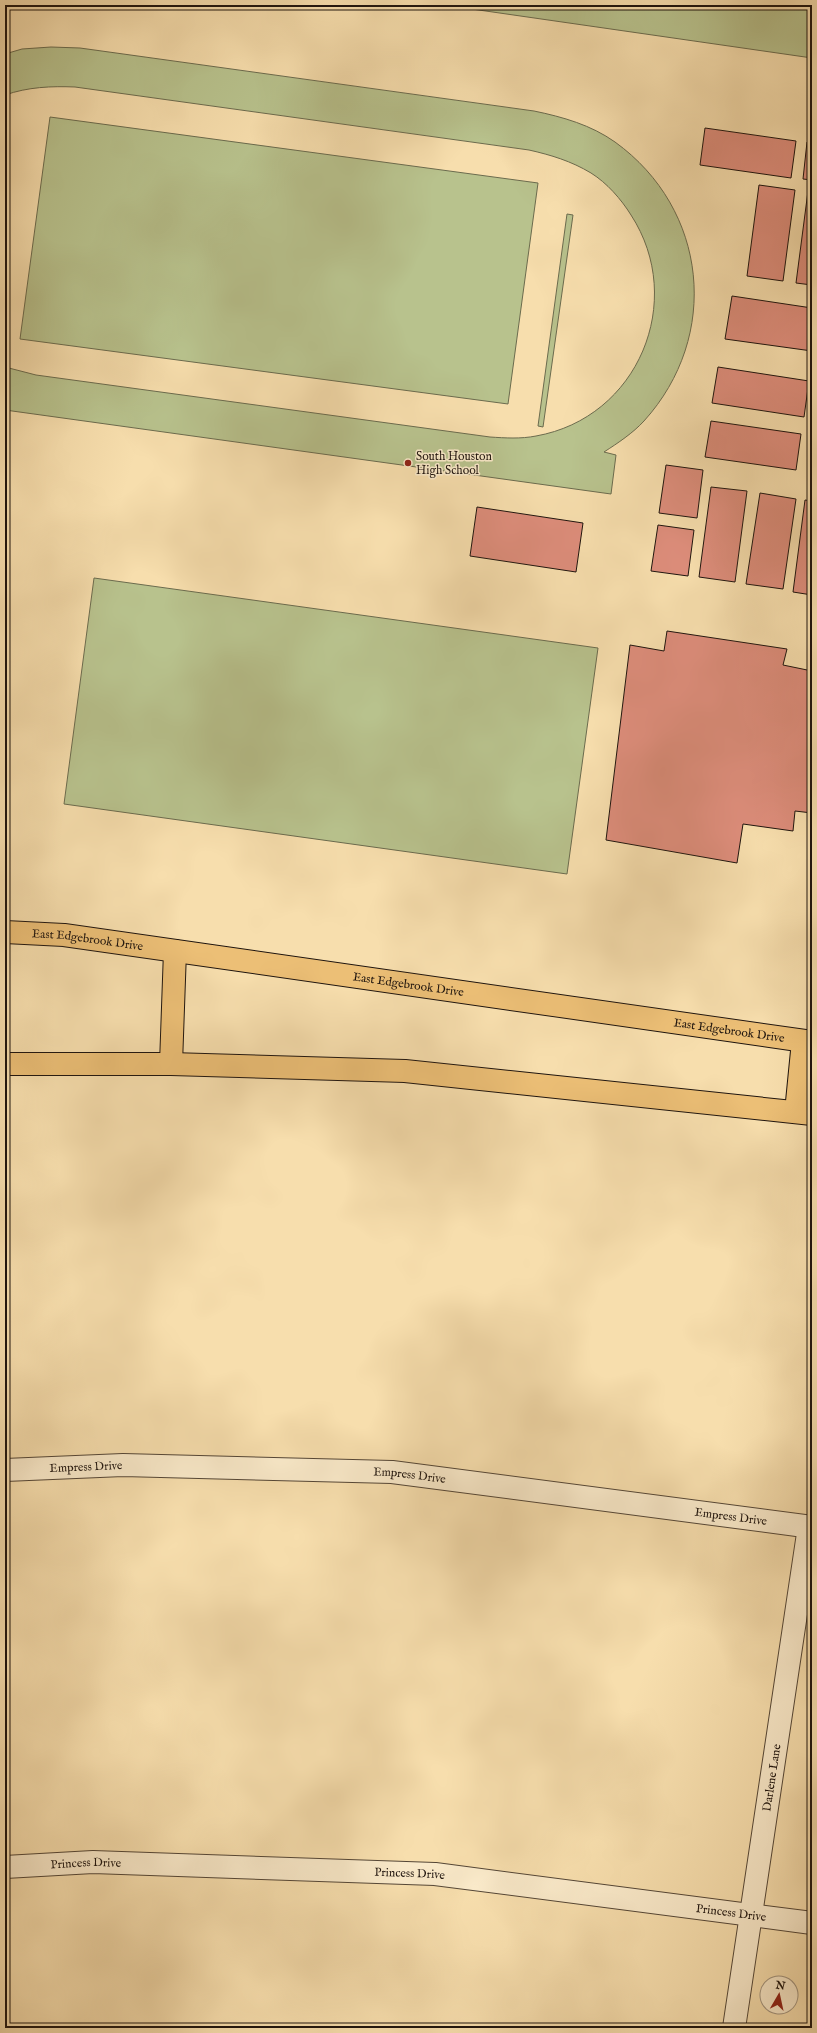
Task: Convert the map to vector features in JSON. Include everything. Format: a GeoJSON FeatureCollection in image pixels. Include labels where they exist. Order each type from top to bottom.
{"type":"FeatureCollection","features":[{"type":"Feature","properties":{"kind":"main road","name":"East Edgebrook Drive"},"geometry":{"type":"LineString","coordinates":[[5,932],[64,935],[808,1041]]}},
{"type":"Feature","properties":{"kind":"main road"},"geometry":{"type":"LineString","coordinates":[[171,1064],[175,951]]}},
{"type":"Feature","properties":{"kind":"main road"},"geometry":{"type":"LineString","coordinates":[[5,1064],[171,1064],[405,1071],[804,1113],[808,1041]]}},
{"type":"Feature","properties":{"kind":"street","name":"Empress Drive"},"geometry":{"type":"LineString","coordinates":[[5,1470],[123,1465],[392,1472],[810,1527]]}},
{"type":"Feature","properties":{"kind":"street","name":"Darlene Lane"},"geometry":{"type":"LineString","coordinates":[[734,2028],[810,1527]]}},
{"type":"Feature","properties":{"kind":"street","name":"Princess Drive"},"geometry":{"type":"LineString","coordinates":[[5,1867],[94,1862],[435,1874],[812,1923]]}},
{"type":"Feature","properties":{"kind":"green space"},"geometry":{"type":"Polygon","coordinates":[[[444,5],[812,5],[812,58],[444,5]]]}},
{"type":"Feature","properties":{"kind":"green space"},"geometry":{"type":"Polygon","coordinates":[[[51,47],[80,48],[534,111],[576,122],[606,136],[615,142],[646,170],[670,202],[685,237],[693,275],[693,313],[685,351],[669,387],[640,425],[625,438],[604,452],[616,455],[611,494],[5,410],[5,367],[36,375],[490,437],[530,437],[572,425],[602,406],[626,381],[643,351],[652,318],[654,283],[647,248],[631,215],[608,186],[591,173],[576,165],[553,156],[529,150],[75,87],[22,90],[5,95],[5,54],[22,49],[51,47]]]}},
{"type":"Feature","properties":{"kind":"green space"},"geometry":{"type":"Polygon","coordinates":[[[50,117],[538,183],[508,404],[20,339],[50,117]]]}},
{"type":"Feature","properties":{"kind":"green space"},"geometry":{"type":"Polygon","coordinates":[[[567,214],[573,215],[543,427],[538,426],[567,214]]]}},
{"type":"Feature","properties":{"kind":"green space"},"geometry":{"type":"Polygon","coordinates":[[[94,578],[598,648],[567,874],[64,804],[94,578]]]}},
{"type":"Feature","properties":{"kind":"building"},"geometry":{"type":"Polygon","coordinates":[[[705,128],[796,141],[791,178],[700,165],[705,128]]]}},
{"type":"Feature","properties":{"kind":"building"},"geometry":{"type":"Polygon","coordinates":[[[807,142],[812,143],[812,180],[803,179],[807,142]]]}},
{"type":"Feature","properties":{"kind":"building"},"geometry":{"type":"Polygon","coordinates":[[[759,185],[795,190],[783,281],[747,276],[759,185]]]}},
{"type":"Feature","properties":{"kind":"building"},"geometry":{"type":"Polygon","coordinates":[[[808,191],[812,192],[812,285],[796,283],[808,191]]]}},
{"type":"Feature","properties":{"kind":"building"},"geometry":{"type":"Polygon","coordinates":[[[732,296],[812,308],[812,351],[725,339],[732,296]]]}},
{"type":"Feature","properties":{"kind":"building"},"geometry":{"type":"Polygon","coordinates":[[[718,367],[809,381],[804,417],[712,403],[718,367]]]}},
{"type":"Feature","properties":{"kind":"building"},"geometry":{"type":"Polygon","coordinates":[[[711,421],[801,434],[796,470],[705,457],[711,421]]]}},
{"type":"Feature","properties":{"kind":"building"},"geometry":{"type":"Polygon","coordinates":[[[666,465],[703,470],[697,518],[659,513],[666,465]]]}},
{"type":"Feature","properties":{"kind":"building"},"geometry":{"type":"Polygon","coordinates":[[[711,487],[747,491],[735,582],[699,577],[711,487]]]}},
{"type":"Feature","properties":{"kind":"building"},"geometry":{"type":"Polygon","coordinates":[[[760,493],[796,499],[783,589],[746,584],[760,493]]]}},
{"type":"Feature","properties":{"kind":"building"},"geometry":{"type":"Polygon","coordinates":[[[805,500],[812,501],[812,595],[793,592],[805,500]]]}},
{"type":"Feature","properties":{"kind":"building"},"geometry":{"type":"Polygon","coordinates":[[[477,507],[583,523],[576,572],[470,556],[477,507]]]}},
{"type":"Feature","properties":{"kind":"building"},"geometry":{"type":"Polygon","coordinates":[[[658,525],[694,530],[688,576],[651,571],[658,525]]]}},
{"type":"Feature","properties":{"kind":"building"},"geometry":{"type":"Polygon","coordinates":[[[667,631],[787,649],[783,665],[812,671],[812,813],[795,811],[793,831],[743,824],[737,863],[606,840],[630,645],[664,651],[667,631]]]}},
{"type":"Feature","properties":{"kind":"place","name":"South Houston High School"},"geometry":{"type":"Point","coordinates":[408,463]}}]}
